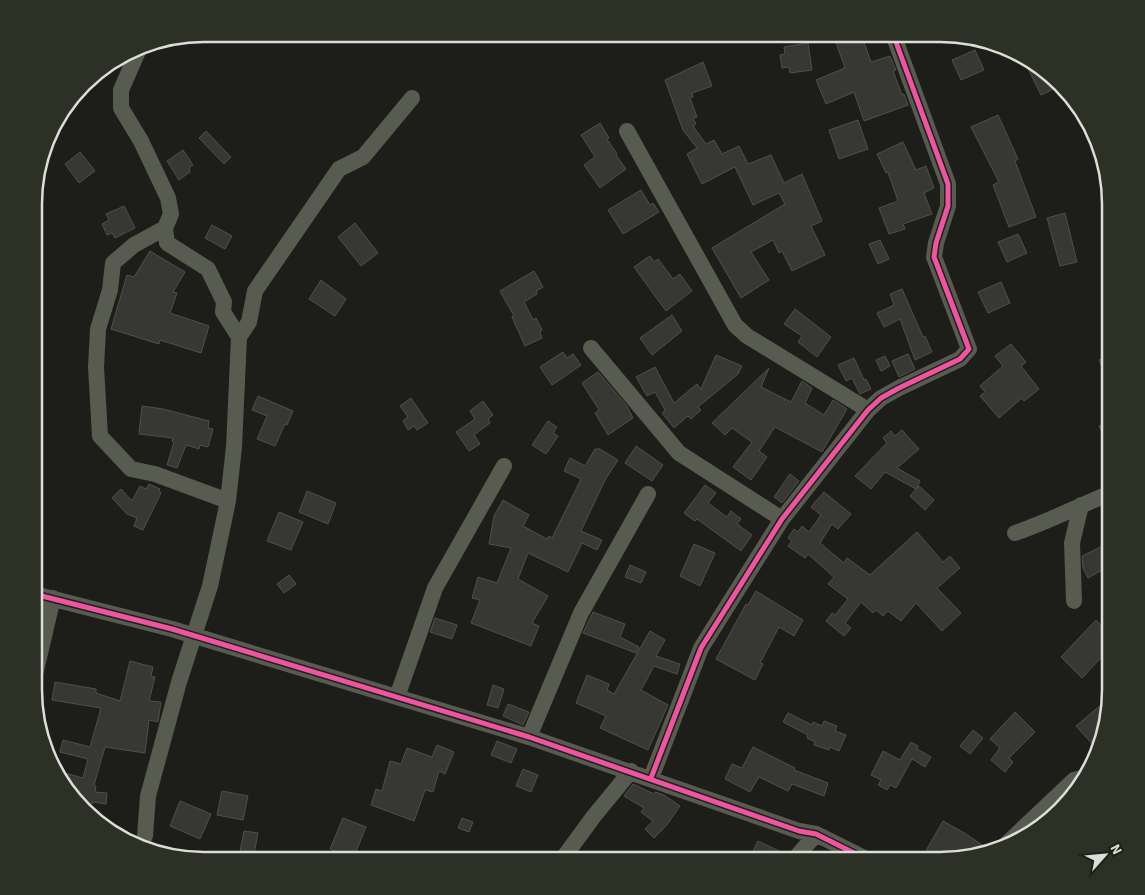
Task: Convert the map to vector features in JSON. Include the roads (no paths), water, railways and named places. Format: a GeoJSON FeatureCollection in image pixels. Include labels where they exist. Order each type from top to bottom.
{"type":"FeatureCollection","features":[{"type":"Feature","properties":{"kind":"street"},"geometry":{"type":"LineString","coordinates":[[651,778],[701,648],[782,519],[868,410],[881,398],[960,359],[969,349],[934,257],[936,243],[948,206],[948,184],[896,43]]}},
{"type":"Feature","properties":{"kind":"street"},"geometry":{"type":"LineString","coordinates":[[135,58],[121,90],[121,108],[141,141],[168,198],[171,214],[165,228],[167,243],[183,255],[197,261],[212,276],[224,302],[223,312],[239,337]]}},
{"type":"Feature","properties":{"kind":"street"},"geometry":{"type":"LineString","coordinates":[[145,836],[148,796],[179,682],[210,586],[228,501],[234,447],[239,337],[249,322],[256,290],[339,169],[363,157],[412,98]]}},
{"type":"Feature","properties":{"kind":"street"},"geometry":{"type":"LineString","coordinates":[[627,131],[735,325],[746,336],[868,410]]}},
{"type":"Feature","properties":{"kind":"street"},"geometry":{"type":"LineString","coordinates":[[165,228],[134,245],[112,263],[110,290],[98,329],[96,367],[100,436],[131,469],[155,474],[228,501]]}},
{"type":"Feature","properties":{"kind":"street"},"geometry":{"type":"LineString","coordinates":[[591,348],[679,453],[782,519]]}},
{"type":"Feature","properties":{"kind":"street"},"geometry":{"type":"LineString","coordinates":[[398,697],[435,588],[504,466]]}},
{"type":"Feature","properties":{"kind":"street"},"geometry":{"type":"LineString","coordinates":[[529,737],[581,613],[648,494]]}},
{"type":"Feature","properties":{"kind":"street"},"geometry":{"type":"LineString","coordinates":[[1015,533],[1047,522],[1102,497]]}},
{"type":"Feature","properties":{"kind":"street"},"geometry":{"type":"LineString","coordinates":[[1074,602],[1072,543],[1081,505]]}},
{"type":"Feature","properties":{"kind":"street"},"geometry":{"type":"LineString","coordinates":[[43,596],[193,636],[529,737],[799,830],[816,834],[852,852]]}},
{"type":"Feature","properties":{"kind":"street"},"geometry":{"type":"LineString","coordinates":[[43,641],[53,598]]}},
{"type":"Feature","properties":{"kind":"street"},"geometry":{"type":"LineString","coordinates":[[568,852],[631,771]]}},
{"type":"Feature","properties":{"kind":"street"},"geometry":{"type":"LineString","coordinates":[[1021,831],[1076,779]]}},
{"type":"Feature","properties":{"kind":"street"},"geometry":{"type":"LineString","coordinates":[[801,852],[816,834]]}}]}
